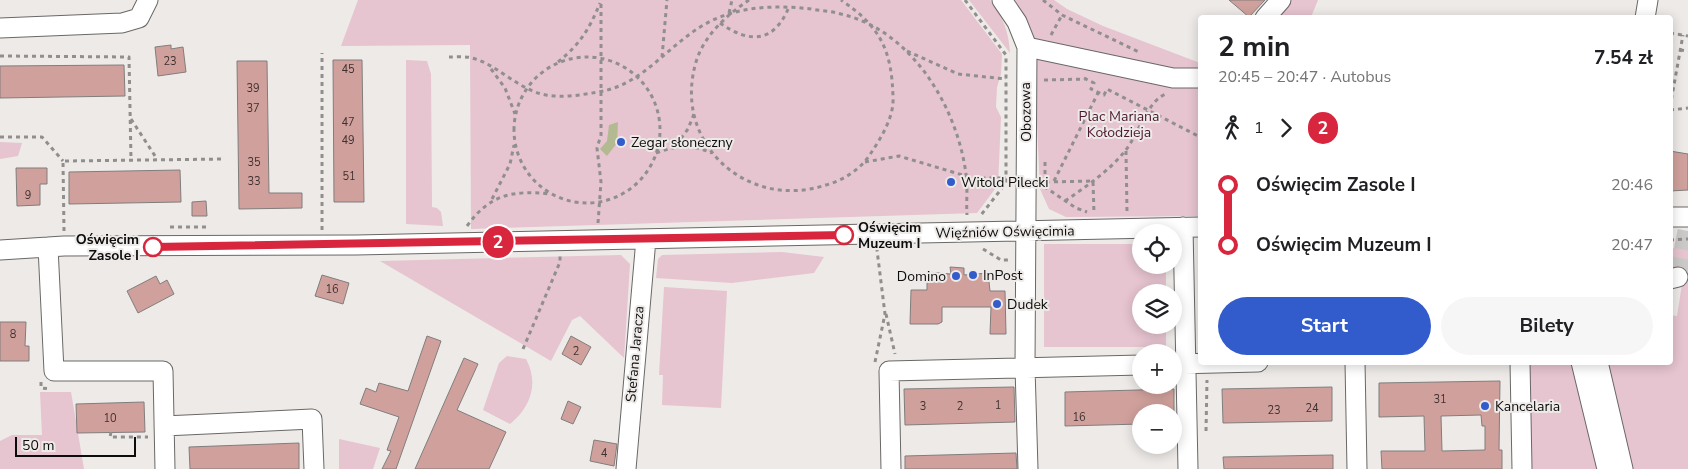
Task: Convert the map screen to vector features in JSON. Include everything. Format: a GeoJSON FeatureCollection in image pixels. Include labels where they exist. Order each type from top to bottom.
{"type":"FeatureCollection","features":[{"type":"Feature","properties":{"kind":"street"},"geometry":{"type":"LineString","coordinates":[[0,28],[122,23],[139,18],[148,0]]}},
{"type":"Feature","properties":{"kind":"street","name":"Obozowa"},"geometry":{"type":"LineString","coordinates":[[1002,0],[1035,48],[1026,231],[1025,368],[1028,469]]}},
{"type":"Feature","properties":{"kind":"street"},"geometry":{"type":"LineString","coordinates":[[1268,15],[1281,0]]}},
{"type":"Feature","properties":{"kind":"street"},"geometry":{"type":"LineString","coordinates":[[1646,15],[1648,0]]}},
{"type":"Feature","properties":{"kind":"street"},"geometry":{"type":"LineString","coordinates":[[1035,48],[1173,78],[1198,78]]}},
{"type":"Feature","properties":{"kind":"street"},"geometry":{"type":"LineString","coordinates":[[1673,217],[1688,217]]}},
{"type":"Feature","properties":{"kind":"street"},"geometry":{"type":"LineString","coordinates":[[1182,344],[1192,227]]}},
{"type":"Feature","properties":{"kind":"street","name":"Więźniów Oświęcimia"},"geometry":{"type":"LineString","coordinates":[[0,250],[56,247],[225,247],[1192,227]]}},
{"type":"Feature","properties":{"kind":"street","name":"Stefana Jaracza"},"geometry":{"type":"LineString","coordinates":[[626,469],[646,239]]}},
{"type":"Feature","properties":{"kind":"street"},"geometry":{"type":"LineString","coordinates":[[56,247],[54,371],[163,371],[165,469]]}},
{"type":"Feature","properties":{"kind":"street"},"geometry":{"type":"LineString","coordinates":[[1182,364],[1198,364]]}},
{"type":"Feature","properties":{"kind":"street"},"geometry":{"type":"LineString","coordinates":[[891,469],[889,371],[1132,365]]}},
{"type":"Feature","properties":{"kind":"street"},"geometry":{"type":"LineString","coordinates":[[1355,365],[1357,469]]}},
{"type":"Feature","properties":{"kind":"street"},"geometry":{"type":"LineString","coordinates":[[1520,365],[1522,469]]}},
{"type":"Feature","properties":{"kind":"street"},"geometry":{"type":"LineString","coordinates":[[1582,365],[1607,469]]}},
{"type":"Feature","properties":{"kind":"street"},"geometry":{"type":"LineString","coordinates":[[1599,365],[1623,469]]}},
{"type":"Feature","properties":{"kind":"street"},"geometry":{"type":"LineString","coordinates":[[1182,390],[1188,469]]}},
{"type":"Feature","properties":{"kind":"street"},"geometry":{"type":"LineString","coordinates":[[164,426],[312,419],[314,469]]}},
{"type":"Feature","properties":{"kind":"path"},"geometry":{"type":"LineString","coordinates":[[598,227],[601,182],[597,148],[601,135],[601,0]]}},
{"type":"Feature","properties":{"kind":"path"},"geometry":{"type":"LineString","coordinates":[[515,118],[528,88],[538,75],[574,49],[590,28],[601,0]]}},
{"type":"Feature","properties":{"kind":"path"},"geometry":{"type":"LineString","coordinates":[[662,57],[667,0]]}},
{"type":"Feature","properties":{"kind":"path"},"geometry":{"type":"LineString","coordinates":[[712,153],[694,114],[692,95],[696,61],[711,34],[729,13],[732,0]]}},
{"type":"Feature","properties":{"kind":"path"},"geometry":{"type":"LineString","coordinates":[[449,57],[472,58],[545,95],[573,96],[601,92],[624,86],[691,32],[729,13],[749,0]]}},
{"type":"Feature","properties":{"kind":"path"},"geometry":{"type":"LineString","coordinates":[[656,153],[676,146],[698,147],[712,153],[741,179],[776,191],[810,191],[839,181],[865,162],[883,134],[893,102],[892,68],[880,37],[859,12],[841,0]]}},
{"type":"Feature","properties":{"kind":"path"},"geometry":{"type":"LineString","coordinates":[[904,49],[925,73],[949,113],[966,176],[967,218],[980,217],[1006,183],[1006,55],[965,0]]}},
{"type":"Feature","properties":{"kind":"path"},"geometry":{"type":"LineString","coordinates":[[1043,0],[1062,15],[1140,53]]}},
{"type":"Feature","properties":{"kind":"path"},"geometry":{"type":"LineString","coordinates":[[729,13],[758,8],[790,7],[842,14],[871,26],[904,49],[934,65],[958,74],[1006,78]]}},
{"type":"Feature","properties":{"kind":"path"},"geometry":{"type":"LineString","coordinates":[[720,23],[732,31],[754,39],[766,35],[775,28],[786,16],[790,7]]}},
{"type":"Feature","properties":{"kind":"path"},"geometry":{"type":"LineString","coordinates":[[1044,90],[1044,80],[1035,48],[1062,15]]}},
{"type":"Feature","properties":{"kind":"path"},"geometry":{"type":"LineString","coordinates":[[1673,33],[1688,36]]}},
{"type":"Feature","properties":{"kind":"path"},"geometry":{"type":"LineString","coordinates":[[1673,91],[1683,35]]}},
{"type":"Feature","properties":{"kind":"path"},"geometry":{"type":"LineString","coordinates":[[1680,50],[1688,51]]}},
{"type":"Feature","properties":{"kind":"path"},"geometry":{"type":"LineString","coordinates":[[322,53],[322,231]]}},
{"type":"Feature","properties":{"kind":"path"},"geometry":{"type":"LineString","coordinates":[[0,56],[129,57],[131,160]]}},
{"type":"Feature","properties":{"kind":"path"},"geometry":{"type":"LineString","coordinates":[[492,200],[521,192],[550,194],[574,201],[599,203],[623,194],[649,168],[656,153],[659,131],[657,106],[638,76],[626,67],[602,58],[579,57],[557,63]]}},
{"type":"Feature","properties":{"kind":"path"},"geometry":{"type":"LineString","coordinates":[[466,229],[492,200],[510,164],[515,144],[514,108],[506,88],[489,67]]}},
{"type":"Feature","properties":{"kind":"path"},"geometry":{"type":"LineString","coordinates":[[1078,75],[1094,83],[1091,89],[1104,96],[1107,89],[1198,136]]}},
{"type":"Feature","properties":{"kind":"path"},"geometry":{"type":"LineString","coordinates":[[1044,80],[1087,79]]}},
{"type":"Feature","properties":{"kind":"path"},"geometry":{"type":"LineString","coordinates":[[1054,182],[1098,92]]}},
{"type":"Feature","properties":{"kind":"path"},"geometry":{"type":"LineString","coordinates":[[1065,201],[1104,173],[1126,150],[1154,102],[1172,92]]}},
{"type":"Feature","properties":{"kind":"path"},"geometry":{"type":"LineString","coordinates":[[1673,109],[1688,108]]}},
{"type":"Feature","properties":{"kind":"path"},"geometry":{"type":"LineString","coordinates":[[676,146],[688,130],[694,114]]}},
{"type":"Feature","properties":{"kind":"path"},"geometry":{"type":"LineString","coordinates":[[131,118],[158,160]]}},
{"type":"Feature","properties":{"kind":"path"},"geometry":{"type":"LineString","coordinates":[[0,137],[42,137],[63,161],[56,247]]}},
{"type":"Feature","properties":{"kind":"path"},"geometry":{"type":"LineString","coordinates":[[515,144],[520,160],[532,179],[550,194]]}},
{"type":"Feature","properties":{"kind":"path"},"geometry":{"type":"LineString","coordinates":[[1126,150],[1127,214]]}},
{"type":"Feature","properties":{"kind":"path"},"geometry":{"type":"LineString","coordinates":[[865,162],[899,156],[966,176],[1006,178]]}},
{"type":"Feature","properties":{"kind":"path"},"geometry":{"type":"LineString","coordinates":[[1045,156],[1046,187],[1076,208],[1094,214],[1102,214]]}},
{"type":"Feature","properties":{"kind":"path"},"geometry":{"type":"LineString","coordinates":[[63,161],[224,159]]}},
{"type":"Feature","properties":{"kind":"path"},"geometry":{"type":"LineString","coordinates":[[1046,182],[1093,181]]}},
{"type":"Feature","properties":{"kind":"path"},"geometry":{"type":"LineString","coordinates":[[1093,181],[1094,214]]}},
{"type":"Feature","properties":{"kind":"path"},"geometry":{"type":"LineString","coordinates":[[1118,214],[1136,214]]}},
{"type":"Feature","properties":{"kind":"path"},"geometry":{"type":"LineString","coordinates":[[1673,240],[1688,239]]}},
{"type":"Feature","properties":{"kind":"path"},"geometry":{"type":"LineString","coordinates":[[523,349],[560,262]]}},
{"type":"Feature","properties":{"kind":"path"},"geometry":{"type":"LineString","coordinates":[[885,314],[898,370]]}},
{"type":"Feature","properties":{"kind":"path"},"geometry":{"type":"LineString","coordinates":[[1206,440],[1206,383],[1212,365]]}},
{"type":"Feature","properties":{"kind":"green space"},"geometry":{"type":"Polygon","coordinates":[[[358,0],[961,0],[1002,54],[996,107],[1001,117],[998,185],[977,213],[471,229],[470,45],[341,46],[358,0]]]}},
{"type":"Feature","properties":{"kind":"green space"},"geometry":{"type":"Polygon","coordinates":[[[969,0],[990,0],[1004,25],[1010,53],[969,0]]]}},
{"type":"Feature","properties":{"kind":"green space","name":"Plac Mariana Kołodzieja"},"geometry":{"type":"Polygon","coordinates":[[[1015,0],[1054,0],[1067,9],[1103,26],[1198,62],[1198,216],[1066,217],[1049,209],[1040,189],[1033,40],[1015,0]]]}},
{"type":"Feature","properties":{"kind":"green space"},"geometry":{"type":"Polygon","coordinates":[[[1291,0],[1318,0],[1312,15],[1278,15],[1291,0]]]}},
{"type":"Feature","properties":{"kind":"green space"},"geometry":{"type":"Polygon","coordinates":[[[406,60],[427,61],[431,74],[432,207],[437,208],[441,212],[443,226],[406,224],[406,60]]]}},
{"type":"Feature","properties":{"kind":"green space"},"geometry":{"type":"Polygon","coordinates":[[[0,142],[22,143],[18,156],[0,159],[0,142]]]}},
{"type":"Feature","properties":{"kind":"green space"},"geometry":{"type":"Polygon","coordinates":[[[1044,244],[1132,244],[1132,274],[1166,274],[1166,284],[1132,284],[1132,334],[1166,334],[1166,344],[1132,344],[1132,347],[1044,347],[1044,244]]]}},
{"type":"Feature","properties":{"kind":"green space"},"geometry":{"type":"Polygon","coordinates":[[[1673,248],[1688,248],[1688,469],[1628,469],[1604,365],[1673,365],[1673,315],[1677,316],[1684,271],[1673,273],[1673,248]]]}},
{"type":"Feature","properties":{"kind":"green space"},"geometry":{"type":"Polygon","coordinates":[[[782,252],[824,257],[814,273],[732,283],[656,278],[658,259],[662,255],[782,252]]]}},
{"type":"Feature","properties":{"kind":"green space"},"geometry":{"type":"Polygon","coordinates":[[[621,255],[630,264],[624,358],[580,316],[572,320],[551,361],[380,261],[621,255]]]}},
{"type":"Feature","properties":{"kind":"green space"},"geometry":{"type":"Polygon","coordinates":[[[664,287],[727,291],[721,408],[662,405],[663,375],[659,375],[664,287]]]}},
{"type":"Feature","properties":{"kind":"green space"},"geometry":{"type":"Polygon","coordinates":[[[507,356],[526,359],[532,377],[531,394],[528,402],[510,424],[483,410],[499,363],[507,356]]]}},
{"type":"Feature","properties":{"kind":"green space"},"geometry":{"type":"Polygon","coordinates":[[[1528,365],[1575,365],[1598,469],[1532,469],[1528,365]]]}},
{"type":"Feature","properties":{"kind":"green space"},"geometry":{"type":"Polygon","coordinates":[[[40,392],[71,392],[84,469],[0,469],[0,441],[12,435],[42,435],[40,392]]]}},
{"type":"Feature","properties":{"kind":"green space"},"geometry":{"type":"Polygon","coordinates":[[[339,439],[380,448],[373,469],[339,469],[339,439]]]}},
{"type":"Feature","properties":{"kind":"shaded area"},"geometry":{"type":"Polygon","coordinates":[[[618,122],[617,143],[607,156],[600,149],[607,141],[609,125],[618,122]]]}},
{"type":"Feature","properties":{"kind":"building"},"geometry":{"type":"Polygon","coordinates":[[[1229,0],[1265,0],[1251,15],[1247,15],[1229,0]]]}},
{"type":"Feature","properties":{"kind":"building"},"geometry":{"type":"Polygon","coordinates":[[[171,45],[171,49],[183,47],[186,72],[158,76],[155,47],[171,45]]]}},
{"type":"Feature","properties":{"kind":"building"},"geometry":{"type":"Polygon","coordinates":[[[333,60],[362,60],[364,202],[334,202],[333,60]]]}},
{"type":"Feature","properties":{"kind":"building"},"geometry":{"type":"Polygon","coordinates":[[[237,61],[267,61],[269,193],[302,193],[302,208],[239,209],[237,61]]]}},
{"type":"Feature","properties":{"kind":"building"},"geometry":{"type":"Polygon","coordinates":[[[124,65],[125,96],[0,98],[0,66],[124,65]]]}},
{"type":"Feature","properties":{"kind":"building"},"geometry":{"type":"Polygon","coordinates":[[[1673,152],[1688,154],[1688,190],[1673,191],[1673,152]]]}},
{"type":"Feature","properties":{"kind":"building"},"geometry":{"type":"Polygon","coordinates":[[[16,168],[47,168],[47,184],[40,184],[40,205],[17,206],[16,168]]]}},
{"type":"Feature","properties":{"kind":"building"},"geometry":{"type":"Polygon","coordinates":[[[180,170],[181,202],[69,204],[69,172],[180,170]]]}},
{"type":"Feature","properties":{"kind":"building"},"geometry":{"type":"Polygon","coordinates":[[[206,201],[207,216],[192,216],[192,202],[206,201]]]}},
{"type":"Feature","properties":{"kind":"building"},"geometry":{"type":"Polygon","coordinates":[[[950,267],[964,268],[964,275],[988,273],[990,291],[1005,291],[1006,334],[990,334],[991,307],[942,307],[942,322],[938,324],[910,324],[911,290],[927,290],[927,272],[951,274],[950,267]]]}},
{"type":"Feature","properties":{"kind":"building"},"geometry":{"type":"Polygon","coordinates":[[[322,275],[349,283],[343,304],[315,296],[322,275]]]}},
{"type":"Feature","properties":{"kind":"building"},"geometry":{"type":"Polygon","coordinates":[[[156,276],[160,284],[167,280],[174,294],[138,313],[127,291],[156,276]]]}},
{"type":"Feature","properties":{"kind":"building"},"geometry":{"type":"Polygon","coordinates":[[[0,322],[26,322],[25,346],[29,346],[29,361],[0,361],[0,322]]]}},
{"type":"Feature","properties":{"kind":"building"},"geometry":{"type":"Polygon","coordinates":[[[427,336],[441,341],[396,469],[382,469],[391,451],[387,450],[399,417],[360,404],[366,388],[376,392],[379,383],[408,391],[427,336]]]}},
{"type":"Feature","properties":{"kind":"building"},"geometry":{"type":"Polygon","coordinates":[[[571,336],[591,347],[581,365],[562,354],[571,336]]]}},
{"type":"Feature","properties":{"kind":"building"},"geometry":{"type":"Polygon","coordinates":[[[464,358],[478,364],[457,410],[506,432],[489,469],[415,469],[464,358]]]}},
{"type":"Feature","properties":{"kind":"building"},"geometry":{"type":"Polygon","coordinates":[[[1500,381],[1499,450],[1502,450],[1502,469],[1382,469],[1381,451],[1425,451],[1424,416],[1379,417],[1379,383],[1500,381]],[[1481,415],[1441,416],[1442,451],[1485,450],[1485,426],[1482,426],[1481,415]]]}},
{"type":"Feature","properties":{"kind":"building"},"geometry":{"type":"Polygon","coordinates":[[[1014,387],[1015,422],[905,425],[904,389],[1014,387]]]}},
{"type":"Feature","properties":{"kind":"building"},"geometry":{"type":"Polygon","coordinates":[[[1332,387],[1332,421],[1223,423],[1222,389],[1332,387]]]}},
{"type":"Feature","properties":{"kind":"building"},"geometry":{"type":"Polygon","coordinates":[[[1132,390],[1132,394],[1174,394],[1174,404],[1132,404],[1132,424],[1065,426],[1065,392],[1132,390]]]}},
{"type":"Feature","properties":{"kind":"building"},"geometry":{"type":"Polygon","coordinates":[[[568,401],[581,407],[573,424],[561,419],[568,401]]]}},
{"type":"Feature","properties":{"kind":"building"},"geometry":{"type":"Polygon","coordinates":[[[144,402],[145,432],[77,433],[76,404],[144,402]]]}},
{"type":"Feature","properties":{"kind":"building"},"geometry":{"type":"Polygon","coordinates":[[[594,440],[617,444],[614,466],[590,461],[594,440]]]}},
{"type":"Feature","properties":{"kind":"building"},"geometry":{"type":"Polygon","coordinates":[[[299,443],[299,469],[190,469],[189,447],[299,443]]]}},
{"type":"Feature","properties":{"kind":"building"},"geometry":{"type":"Polygon","coordinates":[[[1016,453],[1017,469],[905,469],[905,456],[1016,453]]]}},
{"type":"Feature","properties":{"kind":"building"},"geometry":{"type":"Polygon","coordinates":[[[1333,455],[1333,469],[1224,469],[1223,457],[1333,455]]]}},
{"type":"Feature","properties":{"kind":"tunnel"},"geometry":{"type":"LineString","coordinates":[[1678,277],[1688,226]]}},
{"type":"Feature","properties":{"kind":"bus line","name":"2"},"geometry":{"type":"LineString","coordinates":[[153,247],[356,245],[844,235]]}},
{"type":"Feature","properties":{"kind":"place","name":"Zegar słoneczny"},"geometry":{"type":"Point","coordinates":[621,142]}},
{"type":"Feature","properties":{"kind":"place","name":"Witold Pilecki"},"geometry":{"type":"Point","coordinates":[951,182]}},
{"type":"Feature","properties":{"kind":"place","name":"Oświęcim Muzeum I"},"geometry":{"type":"Point","coordinates":[844,235]}},
{"type":"Feature","properties":{"kind":"place","name":"Oświęcim Zasole I"},"geometry":{"type":"Point","coordinates":[153,247]}},
{"type":"Feature","properties":{"kind":"place","name":"InPost"},"geometry":{"type":"Point","coordinates":[973,275]}},
{"type":"Feature","properties":{"kind":"place","name":"Domino"},"geometry":{"type":"Point","coordinates":[956,276]}},
{"type":"Feature","properties":{"kind":"place","name":"Dudek"},"geometry":{"type":"Point","coordinates":[997,304]}},
{"type":"Feature","properties":{"kind":"place","name":"Kancelaria"},"geometry":{"type":"Point","coordinates":[1485,406]}}]}
